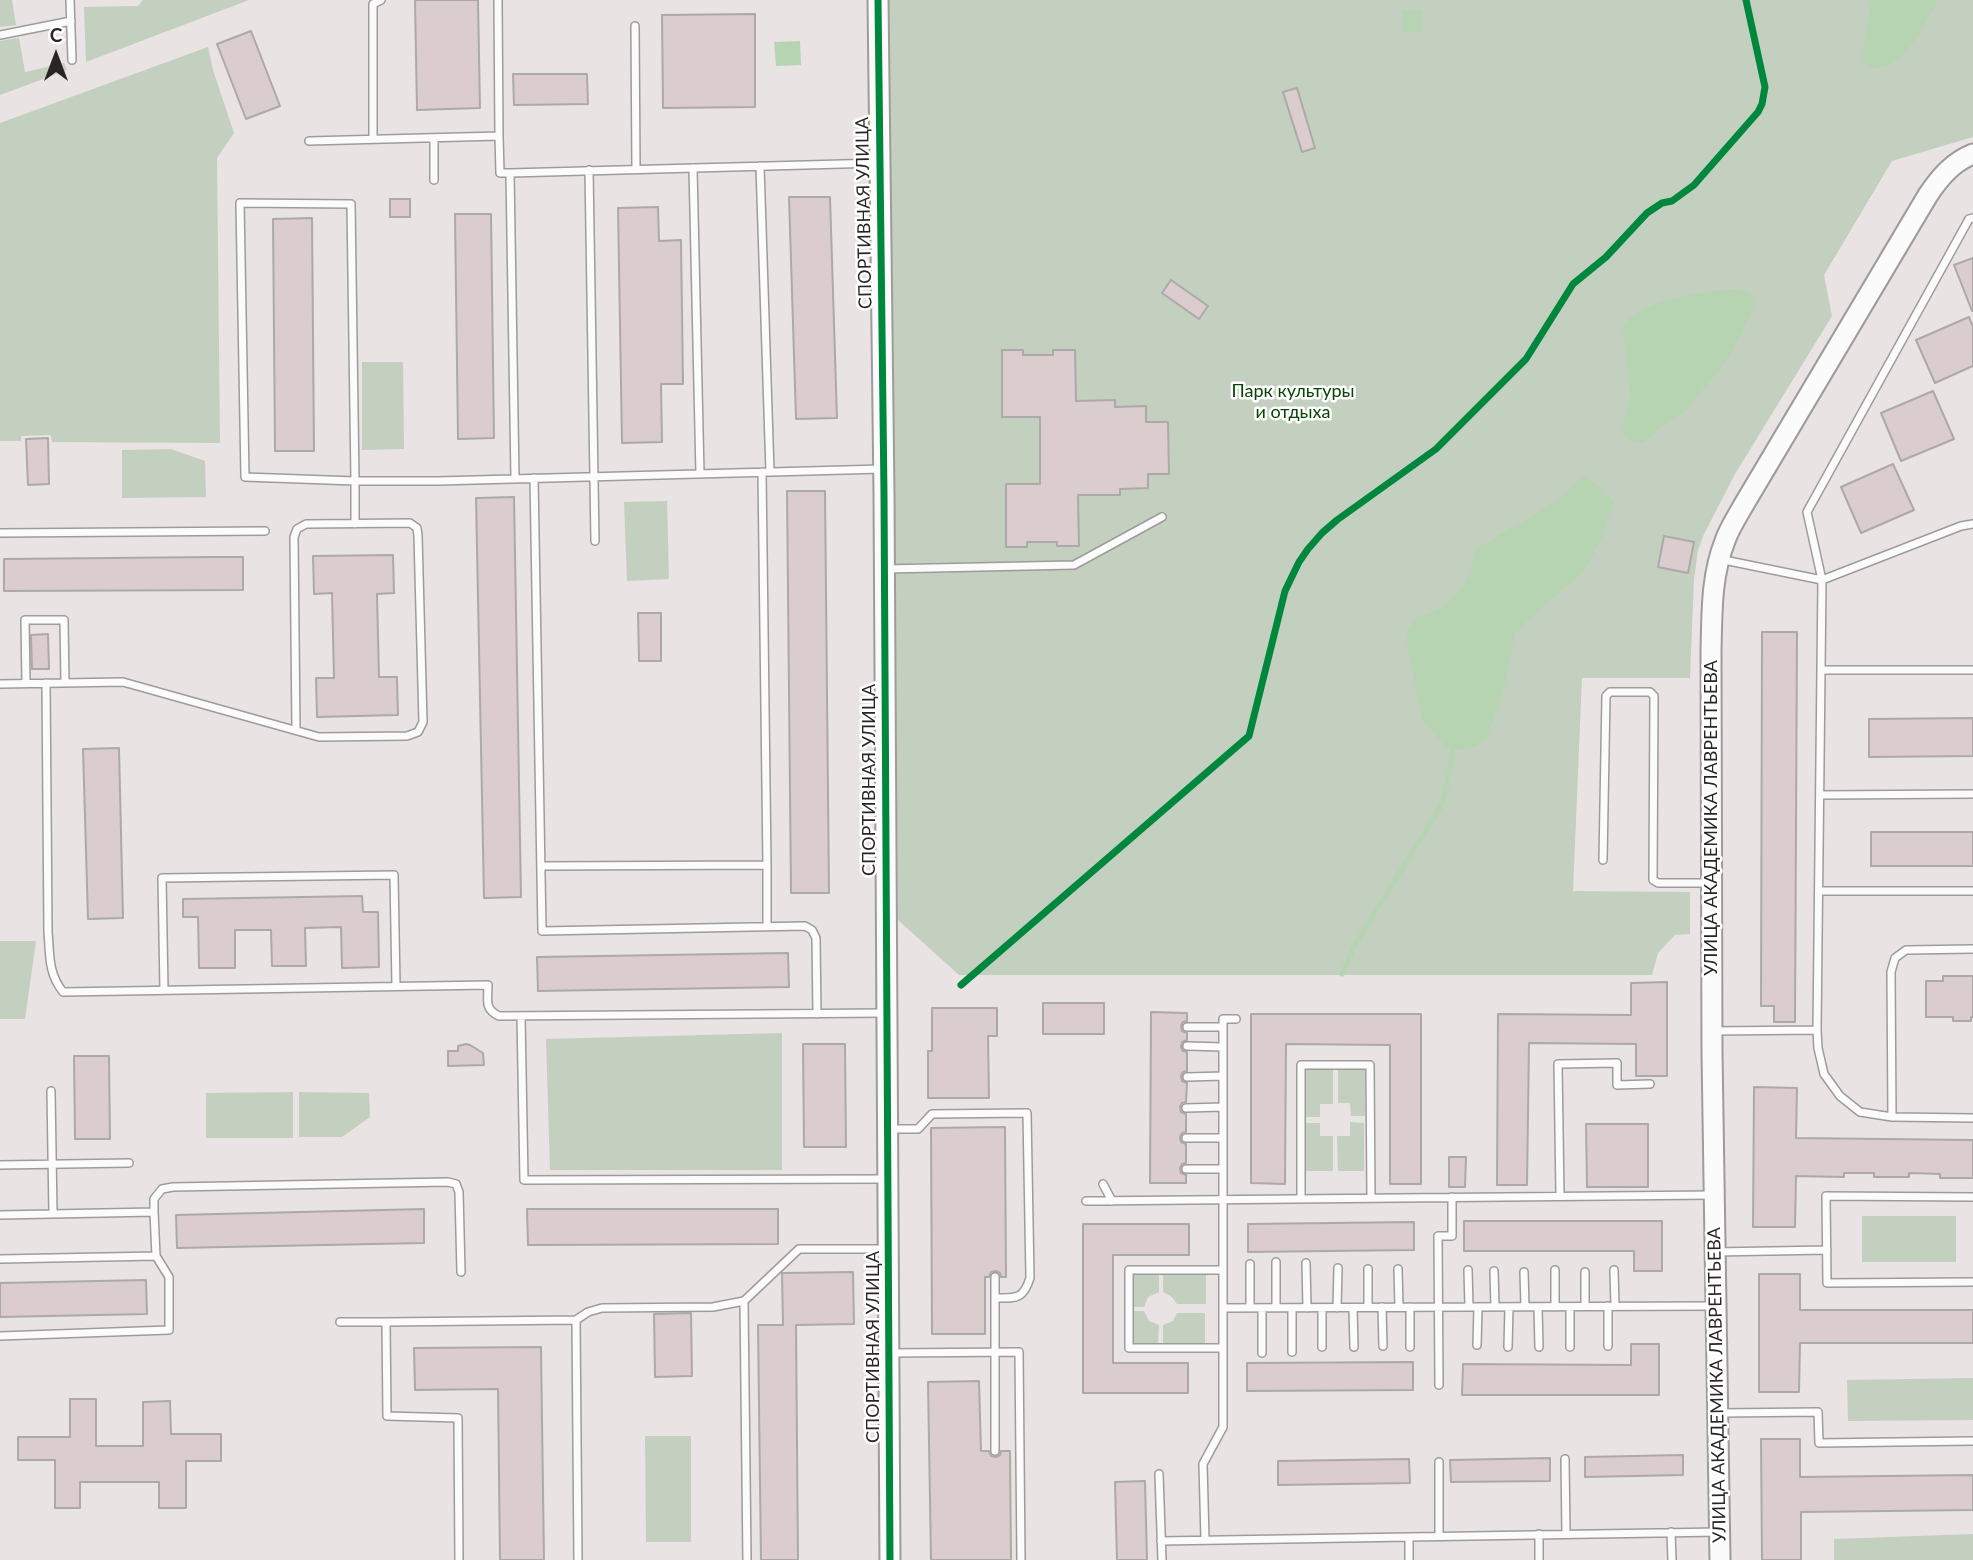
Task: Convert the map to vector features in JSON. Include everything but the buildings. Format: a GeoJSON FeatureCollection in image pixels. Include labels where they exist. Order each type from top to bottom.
{"type":"FeatureCollection","features":[{"type":"Feature","properties":{"kind":"street","name":"СПОРТИВНАЯ УЛИЦА"},"geometry":{"type":"LineString","coordinates":[[878,0],[890,1560]]}},
{"type":"Feature","properties":{"kind":"street","name":"УЛИЦА АКАДЕМИКА ЛАВРЕНТЬЕВА"},"geometry":{"type":"LineString","coordinates":[[1720,1560],[1711,1031],[1711,651],[1713,589],[1718,559],[1743,506],[1928,195],[1942,175],[1962,158],[1973,154]]}},
{"type":"Feature","properties":{"kind":"lane"},"geometry":{"type":"LineString","coordinates":[[70,0],[72,60]]}},
{"type":"Feature","properties":{"kind":"lane"},"geometry":{"type":"LineString","coordinates":[[373,139],[373,4],[381,0]]}},
{"type":"Feature","properties":{"kind":"lane"},"geometry":{"type":"LineString","coordinates":[[498,0],[500,173],[879,163]]}},
{"type":"Feature","properties":{"kind":"lane"},"geometry":{"type":"LineString","coordinates":[[0,35],[71,21]]}},
{"type":"Feature","properties":{"kind":"lane"},"geometry":{"type":"LineString","coordinates":[[635,26],[636,169]]}},
{"type":"Feature","properties":{"kind":"lane"},"geometry":{"type":"LineString","coordinates":[[309,141],[499,136]]}},
{"type":"Feature","properties":{"kind":"lane"},"geometry":{"type":"LineString","coordinates":[[434,139],[434,180]]}},
{"type":"Feature","properties":{"kind":"lane"},"geometry":{"type":"LineString","coordinates":[[760,166],[766,472],[767,926]]}},
{"type":"Feature","properties":{"kind":"lane"},"geometry":{"type":"LineString","coordinates":[[693,168],[700,474]]}},
{"type":"Feature","properties":{"kind":"lane"},"geometry":{"type":"LineString","coordinates":[[589,170],[595,541]]}},
{"type":"Feature","properties":{"kind":"lane"},"geometry":{"type":"LineString","coordinates":[[510,173],[515,478]]}},
{"type":"Feature","properties":{"kind":"lane"},"geometry":{"type":"LineString","coordinates":[[355,524],[355,481],[351,204],[240,203],[245,477],[355,481],[438,481],[883,469]]}},
{"type":"Feature","properties":{"kind":"lane"},"geometry":{"type":"LineString","coordinates":[[1973,218],[1969,219],[1807,512],[1822,580],[1817,1030],[1824,1074],[1840,1096],[1860,1112],[1892,1117],[1973,1118]]}},
{"type":"Feature","properties":{"kind":"lane"},"geometry":{"type":"LineString","coordinates":[[534,478],[542,931],[805,926],[813,930],[816,938],[817,1014]]}},
{"type":"Feature","properties":{"kind":"lane"},"geometry":{"type":"LineString","coordinates":[[884,569],[1074,565],[1162,517]]}},
{"type":"Feature","properties":{"kind":"lane"},"geometry":{"type":"LineString","coordinates":[[0,684],[122,682],[318,737],[407,736],[418,732],[423,722],[417,528],[410,523],[306,524],[297,529],[293,537],[296,730]]}},
{"type":"Feature","properties":{"kind":"lane"},"geometry":{"type":"LineString","coordinates":[[1718,559],[1822,580],[1961,526],[1973,524]]}},
{"type":"Feature","properties":{"kind":"lane"},"geometry":{"type":"LineString","coordinates":[[0,533],[265,531]]}},
{"type":"Feature","properties":{"kind":"lane"},"geometry":{"type":"LineString","coordinates":[[26,683],[25,620],[64,620],[65,683]]}},
{"type":"Feature","properties":{"kind":"lane"},"geometry":{"type":"LineString","coordinates":[[1821,670],[1973,670]]}},
{"type":"Feature","properties":{"kind":"lane"},"geometry":{"type":"LineString","coordinates":[[46,683],[48,932],[50,965],[55,981],[63,992],[488,985],[488,1006],[491,1012],[499,1016],[886,1013]]}},
{"type":"Feature","properties":{"kind":"lane"},"geometry":{"type":"LineString","coordinates":[[1604,860],[1606,696],[1610,692],[1650,692],[1654,696],[1653,880],[1658,883],[1711,883]]}},
{"type":"Feature","properties":{"kind":"lane"},"geometry":{"type":"LineString","coordinates":[[1820,795],[1973,794]]}},
{"type":"Feature","properties":{"kind":"lane"},"geometry":{"type":"LineString","coordinates":[[542,866],[767,865]]}},
{"type":"Feature","properties":{"kind":"lane"},"geometry":{"type":"LineString","coordinates":[[164,990],[162,878],[394,875],[396,986]]}},
{"type":"Feature","properties":{"kind":"lane"},"geometry":{"type":"LineString","coordinates":[[1819,891],[1973,891]]}},
{"type":"Feature","properties":{"kind":"lane"},"geometry":{"type":"LineString","coordinates":[[1892,1117],[1891,972],[1895,958],[1906,950],[1973,949]]}},
{"type":"Feature","properties":{"kind":"lane"},"geometry":{"type":"LineString","coordinates":[[521,1016],[524,1181],[888,1179]]}},
{"type":"Feature","properties":{"kind":"lane"},"geometry":{"type":"LineString","coordinates":[[1205,1540],[1203,1464],[1223,1427],[1223,1019],[1236,1019]]}},
{"type":"Feature","properties":{"kind":"lane"},"geometry":{"type":"LineString","coordinates":[[1187,1027],[1223,1027]]}},
{"type":"Feature","properties":{"kind":"lane"},"geometry":{"type":"LineString","coordinates":[[1711,1031],[1817,1030]]}},
{"type":"Feature","properties":{"kind":"lane"},"geometry":{"type":"LineString","coordinates":[[1187,1046],[1223,1046]]}},
{"type":"Feature","properties":{"kind":"lane"},"geometry":{"type":"LineString","coordinates":[[1559,1196],[1558,1064],[1617,1063],[1617,1084],[1650,1084]]}},
{"type":"Feature","properties":{"kind":"lane"},"geometry":{"type":"LineString","coordinates":[[1301,1199],[1301,1065],[1370,1065],[1371,1198]]}},
{"type":"Feature","properties":{"kind":"lane"},"geometry":{"type":"LineString","coordinates":[[1187,1077],[1223,1076]]}},
{"type":"Feature","properties":{"kind":"lane"},"geometry":{"type":"LineString","coordinates":[[51,1091],[52,1214]]}},
{"type":"Feature","properties":{"kind":"lane"},"geometry":{"type":"LineString","coordinates":[[1186,1108],[1223,1107]]}},
{"type":"Feature","properties":{"kind":"lane"},"geometry":{"type":"LineString","coordinates":[[887,1129],[918,1129],[932,1114],[1027,1113],[1030,1278],[1026,1291],[1016,1298],[995,1298]]}},
{"type":"Feature","properties":{"kind":"lane"},"geometry":{"type":"LineString","coordinates":[[1186,1138],[1223,1138]]}},
{"type":"Feature","properties":{"kind":"lane"},"geometry":{"type":"LineString","coordinates":[[0,1165],[129,1163]]}},
{"type":"Feature","properties":{"kind":"lane"},"geometry":{"type":"LineString","coordinates":[[1186,1169],[1223,1169]]}},
{"type":"Feature","properties":{"kind":"lane"},"geometry":{"type":"LineString","coordinates":[[0,1336],[169,1330],[169,1277],[156,1255],[154,1199],[162,1189],[448,1182],[456,1184],[459,1192],[461,1272]]}},
{"type":"Feature","properties":{"kind":"lane"},"geometry":{"type":"LineString","coordinates":[[1103,1184],[1112,1201]]}},
{"type":"Feature","properties":{"kind":"lane"},"geometry":{"type":"LineString","coordinates":[[1086,1201],[1714,1195]]}},
{"type":"Feature","properties":{"kind":"lane"},"geometry":{"type":"LineString","coordinates":[[1973,1197],[1826,1196],[1827,1283],[1973,1282]]}},
{"type":"Feature","properties":{"kind":"lane"},"geometry":{"type":"LineString","coordinates":[[1439,1385],[1438,1236],[1452,1236],[1452,1198]]}},
{"type":"Feature","properties":{"kind":"lane"},"geometry":{"type":"LineString","coordinates":[[0,1215],[154,1212]]}},
{"type":"Feature","properties":{"kind":"lane"},"geometry":{"type":"LineString","coordinates":[[340,1322],[576,1321],[588,1312],[602,1308],[713,1307],[744,1301],[799,1249],[888,1250]]}},
{"type":"Feature","properties":{"kind":"lane"},"geometry":{"type":"LineString","coordinates":[[1715,1252],[1827,1250]]}},
{"type":"Feature","properties":{"kind":"lane"},"geometry":{"type":"LineString","coordinates":[[0,1258],[156,1255]]}},
{"type":"Feature","properties":{"kind":"lane"},"geometry":{"type":"LineString","coordinates":[[1276,1262],[1276,1308]]}},
{"type":"Feature","properties":{"kind":"lane"},"geometry":{"type":"LineString","coordinates":[[1306,1263],[1307,1308]]}},
{"type":"Feature","properties":{"kind":"lane"},"geometry":{"type":"LineString","coordinates":[[1250,1264],[1250,1308]]}},
{"type":"Feature","properties":{"kind":"lane"},"geometry":{"type":"LineString","coordinates":[[1337,1308],[1338,1268]]}},
{"type":"Feature","properties":{"kind":"lane"},"geometry":{"type":"LineString","coordinates":[[1368,1269],[1368,1307]]}},
{"type":"Feature","properties":{"kind":"lane"},"geometry":{"type":"LineString","coordinates":[[1398,1269],[1399,1307]]}},
{"type":"Feature","properties":{"kind":"lane"},"geometry":{"type":"LineString","coordinates":[[1223,1270],[1129,1270],[1129,1348],[1223,1348]]}},
{"type":"Feature","properties":{"kind":"lane"},"geometry":{"type":"LineString","coordinates":[[1468,1270],[1469,1307]]}},
{"type":"Feature","properties":{"kind":"lane"},"geometry":{"type":"LineString","coordinates":[[1555,1270],[1555,1307]]}},
{"type":"Feature","properties":{"kind":"lane"},"geometry":{"type":"LineString","coordinates":[[1608,1346],[1614,1270]]}},
{"type":"Feature","properties":{"kind":"lane"},"geometry":{"type":"LineString","coordinates":[[1494,1271],[1495,1307]]}},
{"type":"Feature","properties":{"kind":"lane"},"geometry":{"type":"LineString","coordinates":[[1524,1272],[1525,1307]]}},
{"type":"Feature","properties":{"kind":"lane"},"geometry":{"type":"LineString","coordinates":[[1585,1272],[1585,1306]]}},
{"type":"Feature","properties":{"kind":"lane"},"geometry":{"type":"LineString","coordinates":[[995,1277],[995,1451]]}},
{"type":"Feature","properties":{"kind":"lane"},"geometry":{"type":"LineString","coordinates":[[744,1301],[747,1560]]}},
{"type":"Feature","properties":{"kind":"lane"},"geometry":{"type":"LineString","coordinates":[[1223,1308],[1716,1306]]}},
{"type":"Feature","properties":{"kind":"lane"},"geometry":{"type":"LineString","coordinates":[[1382,1307],[1383,1346]]}},
{"type":"Feature","properties":{"kind":"lane"},"geometry":{"type":"LineString","coordinates":[[1410,1307],[1410,1347]]}},
{"type":"Feature","properties":{"kind":"lane"},"geometry":{"type":"LineString","coordinates":[[1477,1345],[1478,1307]]}},
{"type":"Feature","properties":{"kind":"lane"},"geometry":{"type":"LineString","coordinates":[[1508,1347],[1509,1307]]}},
{"type":"Feature","properties":{"kind":"lane"},"geometry":{"type":"LineString","coordinates":[[1538,1307],[1539,1347]]}},
{"type":"Feature","properties":{"kind":"lane"},"geometry":{"type":"LineString","coordinates":[[1570,1307],[1570,1347]]}},
{"type":"Feature","properties":{"kind":"lane"},"geometry":{"type":"LineString","coordinates":[[1262,1308],[1262,1353]]}},
{"type":"Feature","properties":{"kind":"lane"},"geometry":{"type":"LineString","coordinates":[[1292,1308],[1292,1352]]}},
{"type":"Feature","properties":{"kind":"lane"},"geometry":{"type":"LineString","coordinates":[[1322,1308],[1322,1347]]}},
{"type":"Feature","properties":{"kind":"lane"},"geometry":{"type":"LineString","coordinates":[[1353,1308],[1354,1347]]}},
{"type":"Feature","properties":{"kind":"lane"},"geometry":{"type":"LineString","coordinates":[[576,1321],[578,1560]]}},
{"type":"Feature","properties":{"kind":"lane"},"geometry":{"type":"LineString","coordinates":[[386,1322],[387,1416],[458,1418],[459,1560]]}},
{"type":"Feature","properties":{"kind":"lane"},"geometry":{"type":"LineString","coordinates":[[889,1353],[1018,1352],[1021,1560]]}},
{"type":"Feature","properties":{"kind":"lane"},"geometry":{"type":"LineString","coordinates":[[1718,1413],[1818,1412],[1819,1443],[1973,1441]]}},
{"type":"Feature","properties":{"kind":"lane"},"geometry":{"type":"LineString","coordinates":[[1565,1459],[1566,1534]]}},
{"type":"Feature","properties":{"kind":"lane"},"geometry":{"type":"LineString","coordinates":[[1439,1462],[1439,1536]]}},
{"type":"Feature","properties":{"kind":"lane"},"geometry":{"type":"LineString","coordinates":[[1159,1474],[1162,1560]]}},
{"type":"Feature","properties":{"kind":"lane"},"geometry":{"type":"LineString","coordinates":[[1671,1532],[1672,1560]]}},
{"type":"Feature","properties":{"kind":"lane"},"geometry":{"type":"LineString","coordinates":[[1161,1541],[1720,1532]]}},
{"type":"Feature","properties":{"kind":"lane"},"geometry":{"type":"LineString","coordinates":[[1539,1534],[1539,1560]]}},
{"type":"Feature","properties":{"kind":"lane"},"geometry":{"type":"LineString","coordinates":[[1409,1537],[1409,1560]]}},
{"type":"Feature","properties":{"kind":"green space"},"geometry":{"type":"Polygon","coordinates":[[[0,0],[12,0],[16,25],[0,27],[0,0]]]}},
{"type":"Feature","properties":{"kind":"green space"},"geometry":{"type":"Polygon","coordinates":[[[143,0],[249,0],[86,62],[84,7],[138,6],[143,0]]]}},
{"type":"Feature","properties":{"kind":"green space","name":"Парк культуры и отдыха"},"geometry":{"type":"Polygon","coordinates":[[[889,0],[1973,0],[1973,137],[1892,161],[1824,275],[1832,316],[1735,474],[1698,550],[1694,579],[1690,678],[1582,678],[1573,891],[1690,892],[1690,934],[1675,935],[1658,953],[1652,975],[959,975],[898,920],[889,0]]]}},
{"type":"Feature","properties":{"kind":"green space"},"geometry":{"type":"Polygon","coordinates":[[[19,38],[25,72],[64,63],[67,70],[0,95],[0,41],[19,38]]]}},
{"type":"Feature","properties":{"kind":"green space"},"geometry":{"type":"Polygon","coordinates":[[[208,47],[234,133],[217,158],[220,443],[52,442],[51,435],[21,436],[21,441],[0,441],[0,123],[208,47]]]}},
{"type":"Feature","properties":{"kind":"green space"},"geometry":{"type":"Polygon","coordinates":[[[362,362],[403,362],[404,449],[362,450],[362,362]]]}},
{"type":"Feature","properties":{"kind":"green space"},"geometry":{"type":"Polygon","coordinates":[[[171,449],[205,461],[206,497],[122,498],[122,450],[171,449]]]}},
{"type":"Feature","properties":{"kind":"green space"},"geometry":{"type":"Polygon","coordinates":[[[667,501],[669,579],[627,581],[624,502],[667,501]]]}},
{"type":"Feature","properties":{"kind":"green space"},"geometry":{"type":"Polygon","coordinates":[[[0,941],[36,941],[25,1019],[0,1019],[0,941]]]}},
{"type":"Feature","properties":{"kind":"green space"},"geometry":{"type":"Polygon","coordinates":[[[782,1033],[782,1170],[550,1170],[546,1039],[782,1033]]]}},
{"type":"Feature","properties":{"kind":"green space"},"geometry":{"type":"Polygon","coordinates":[[[1305,1069],[1333,1069],[1333,1104],[1320,1104],[1320,1117],[1305,1117],[1305,1069]]]}},
{"type":"Feature","properties":{"kind":"green space"},"geometry":{"type":"Polygon","coordinates":[[[1338,1069],[1365,1069],[1365,1116],[1351,1116],[1350,1103],[1338,1103],[1338,1069]]]}},
{"type":"Feature","properties":{"kind":"green space"},"geometry":{"type":"Polygon","coordinates":[[[293,1092],[293,1138],[206,1138],[206,1093],[293,1092]]]}},
{"type":"Feature","properties":{"kind":"green space"},"geometry":{"type":"Polygon","coordinates":[[[299,1092],[369,1093],[370,1117],[342,1137],[299,1137],[299,1092]]]}},
{"type":"Feature","properties":{"kind":"green space"},"geometry":{"type":"Polygon","coordinates":[[[1350,1122],[1364,1123],[1364,1171],[1338,1171],[1337,1136],[1350,1136],[1350,1122]]]}},
{"type":"Feature","properties":{"kind":"green space"},"geometry":{"type":"Polygon","coordinates":[[[1306,1123],[1320,1123],[1320,1136],[1333,1136],[1333,1171],[1306,1171],[1306,1123]]]}},
{"type":"Feature","properties":{"kind":"green space"},"geometry":{"type":"Polygon","coordinates":[[[1862,1216],[1956,1216],[1956,1262],[1862,1262],[1862,1216]]]}},
{"type":"Feature","properties":{"kind":"green space"},"geometry":{"type":"Polygon","coordinates":[[[1132,1275],[1159,1275],[1159,1292],[1148,1297],[1144,1307],[1132,1307],[1132,1275]]]}},
{"type":"Feature","properties":{"kind":"green space"},"geometry":{"type":"Polygon","coordinates":[[[1163,1275],[1206,1275],[1206,1304],[1177,1304],[1163,1292],[1163,1275]]]}},
{"type":"Feature","properties":{"kind":"green space"},"geometry":{"type":"Polygon","coordinates":[[[1132,1311],[1144,1311],[1149,1321],[1159,1325],[1158,1344],[1132,1344],[1132,1311]]]}},
{"type":"Feature","properties":{"kind":"green space"},"geometry":{"type":"Polygon","coordinates":[[[1177,1313],[1205,1313],[1205,1344],[1163,1344],[1163,1325],[1173,1321],[1177,1313]]]}},
{"type":"Feature","properties":{"kind":"green space"},"geometry":{"type":"Polygon","coordinates":[[[1973,1378],[1973,1420],[1848,1421],[1847,1380],[1973,1378]]]}},
{"type":"Feature","properties":{"kind":"green space"},"geometry":{"type":"Polygon","coordinates":[[[645,1436],[691,1436],[691,1542],[646,1542],[645,1436]]]}},
{"type":"Feature","properties":{"kind":"green space"},"geometry":{"type":"Polygon","coordinates":[[[1973,1534],[1973,1560],[1834,1560],[1834,1539],[1973,1534]]]}},
{"type":"Feature","properties":{"kind":"shaded area"},"geometry":{"type":"Polygon","coordinates":[[[1871,0],[1938,0],[1910,46],[1891,63],[1880,67],[1868,67],[1862,59],[1871,0]]]}},
{"type":"Feature","properties":{"kind":"shaded area"},"geometry":{"type":"Polygon","coordinates":[[[1422,10],[1423,31],[1403,32],[1402,11],[1422,10]]]}},
{"type":"Feature","properties":{"kind":"shaded area"},"geometry":{"type":"Polygon","coordinates":[[[800,41],[801,65],[776,66],[774,42],[800,41]]]}},
{"type":"Feature","properties":{"kind":"shaded area"},"geometry":{"type":"Polygon","coordinates":[[[1731,289],[1749,292],[1754,299],[1753,309],[1728,359],[1685,411],[1662,426],[1649,439],[1641,443],[1631,441],[1623,435],[1622,427],[1630,398],[1623,326],[1645,309],[1658,303],[1688,295],[1731,289]]]}},
{"type":"Feature","properties":{"kind":"shaded area"},"geometry":{"type":"Polygon","coordinates":[[[1584,476],[1604,489],[1602,494],[1614,501],[1602,537],[1588,564],[1575,579],[1515,634],[1504,689],[1486,740],[1472,747],[1453,750],[1446,747],[1422,719],[1405,634],[1419,616],[1440,608],[1458,593],[1470,572],[1474,550],[1557,501],[1584,476]]]}},
{"type":"Feature","properties":{"kind":"waterway"},"geometry":{"type":"LineString","coordinates":[[1342,974],[1355,945],[1442,804],[1453,750]]}},
{"type":"Feature","properties":{"kind":"cycle path"},"geometry":{"type":"LineString","coordinates":[[878,0],[884,494],[890,1560]]}},
{"type":"Feature","properties":{"kind":"cycle path"},"geometry":{"type":"LineString","coordinates":[[961,985],[1249,736],[1285,591],[1308,549],[1337,520],[1436,449],[1526,359],[1573,284],[1606,257],[1647,213],[1662,203],[1672,201],[1694,185],[1758,112],[1765,87],[1746,0]]}}]}
